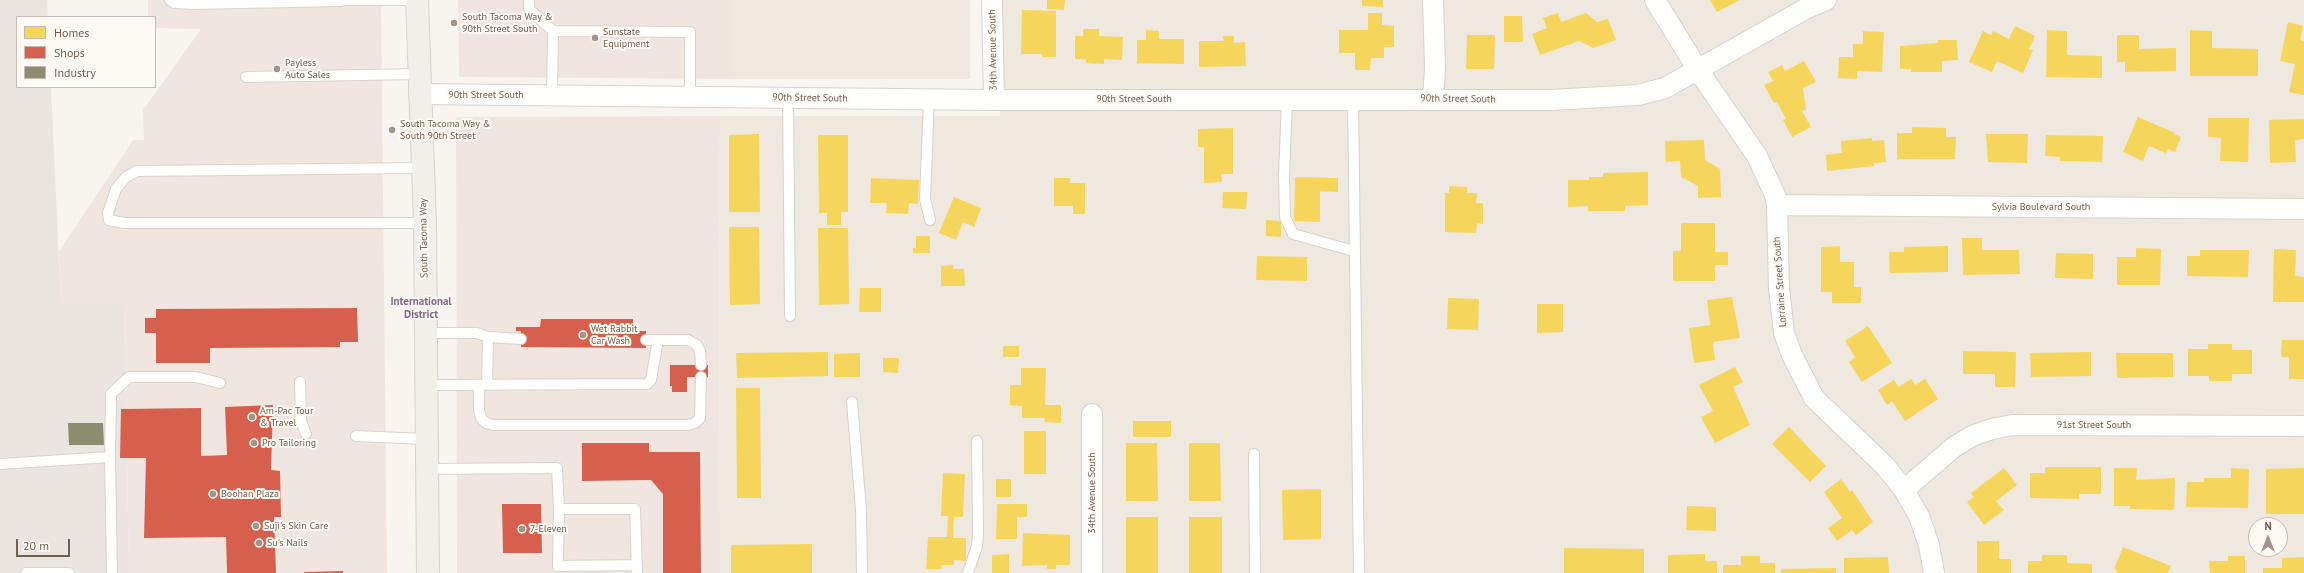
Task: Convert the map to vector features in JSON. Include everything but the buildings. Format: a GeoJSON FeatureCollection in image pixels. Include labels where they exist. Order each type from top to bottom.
{"type":"FeatureCollection","features":[{"type":"Feature","properties":{"kind":"main road","name":"South Tacoma Way"},"geometry":{"type":"LineString","coordinates":[[417,0],[424,224],[428,573]]}},
{"type":"Feature","properties":{"kind":"street","name":"34th Avenue South"},"geometry":{"type":"LineString","coordinates":[[992,0],[994,100]]}},
{"type":"Feature","properties":{"kind":"street"},"geometry":{"type":"LineString","coordinates":[[1432,0],[1435,68],[1433,99]]}},
{"type":"Feature","properties":{"kind":"street","name":"Lorraine Street South"},"geometry":{"type":"LineString","coordinates":[[1655,0],[1698,70],[1757,156],[1769,180],[1777,205],[1779,288],[1784,333],[1792,355],[1814,398],[1886,466],[1904,490],[1919,516],[1929,545],[1934,573]]}},
{"type":"Feature","properties":{"kind":"street","name":"90th Street South"},"geometry":{"type":"LineString","coordinates":[[419,84],[552,95],[994,100],[1551,100],[1638,95],[1665,88],[1807,8],[1826,0]]}},
{"type":"Feature","properties":{"kind":"street","name":"Sylvia Boulevard South"},"geometry":{"type":"LineString","coordinates":[[1777,205],[2304,209]]}},
{"type":"Feature","properties":{"kind":"street","name":"34th Avenue South"},"geometry":{"type":"LineString","coordinates":[[1092,414],[1092,573]]}},
{"type":"Feature","properties":{"kind":"street","name":"91st Street South"},"geometry":{"type":"LineString","coordinates":[[1904,490],[1954,447],[1972,436],[1992,429],[2012,425],[2304,426]]}},
{"type":"Feature","properties":{"kind":"lane"},"geometry":{"type":"LineString","coordinates":[[170,0],[174,3],[192,4],[417,0]]}},
{"type":"Feature","properties":{"kind":"lane"},"geometry":{"type":"LineString","coordinates":[[529,0],[529,9],[553,31],[690,32],[690,96]]}},
{"type":"Feature","properties":{"kind":"lane"},"geometry":{"type":"LineString","coordinates":[[552,95],[553,31]]}},
{"type":"Feature","properties":{"kind":"lane"},"geometry":{"type":"LineString","coordinates":[[246,77],[419,84]]}},
{"type":"Feature","properties":{"kind":"lane"},"geometry":{"type":"LineString","coordinates":[[788,97],[790,316]]}},
{"type":"Feature","properties":{"kind":"lane"},"geometry":{"type":"LineString","coordinates":[[929,99],[925,198],[930,220]]}},
{"type":"Feature","properties":{"kind":"lane"},"geometry":{"type":"LineString","coordinates":[[1287,99],[1284,176],[1286,217],[1293,234],[1354,252]]}},
{"type":"Feature","properties":{"kind":"lane"},"geometry":{"type":"LineString","coordinates":[[1352,99],[1359,573]]}},
{"type":"Feature","properties":{"kind":"lane"},"geometry":{"type":"LineString","coordinates":[[422,168],[137,171],[126,176],[116,190],[108,213],[109,220],[124,224],[424,224]]}},
{"type":"Feature","properties":{"kind":"lane"},"geometry":{"type":"LineString","coordinates":[[426,333],[478,333],[488,338],[521,339]]}},
{"type":"Feature","properties":{"kind":"lane"},"geometry":{"type":"LineString","coordinates":[[488,338],[479,410],[481,418],[486,423],[493,425],[688,425],[695,423],[700,418],[701,377]]}},
{"type":"Feature","properties":{"kind":"lane"},"geometry":{"type":"LineString","coordinates":[[646,340],[688,340],[697,345],[700,351],[701,365]]}},
{"type":"Feature","properties":{"kind":"lane"},"geometry":{"type":"LineString","coordinates":[[425,385],[647,384],[651,380],[658,340]]}},
{"type":"Feature","properties":{"kind":"lane"},"geometry":{"type":"LineString","coordinates":[[112,573],[110,457],[111,394],[129,378],[196,378],[220,383]]}},
{"type":"Feature","properties":{"kind":"lane"},"geometry":{"type":"LineString","coordinates":[[300,382],[301,421],[306,434]]}},
{"type":"Feature","properties":{"kind":"lane"},"geometry":{"type":"LineString","coordinates":[[852,402],[861,510],[862,573]]}},
{"type":"Feature","properties":{"kind":"lane"},"geometry":{"type":"LineString","coordinates":[[356,436],[426,439]]}},
{"type":"Feature","properties":{"kind":"lane"},"geometry":{"type":"LineString","coordinates":[[968,573],[976,546],[978,533],[977,441]]}},
{"type":"Feature","properties":{"kind":"lane"},"geometry":{"type":"LineString","coordinates":[[1254,454],[1255,573]]}},
{"type":"Feature","properties":{"kind":"lane"},"geometry":{"type":"LineString","coordinates":[[0,464],[110,457]]}},
{"type":"Feature","properties":{"kind":"lane"},"geometry":{"type":"LineString","coordinates":[[426,469],[558,468],[558,566],[637,569],[635,509],[559,509]]}},
{"type":"Feature","properties":{"kind":"lane"},"geometry":{"type":"LineString","coordinates":[[26,573],[69,573]]}},
{"type":"Feature","properties":{"kind":"shaded area"},"geometry":{"type":"Polygon","coordinates":[[[0,0],[47,0],[48,16],[16,16],[16,88],[51,88],[61,305],[124,304],[129,573],[0,573],[0,0]]]}},
{"type":"Feature","properties":{"kind":"shaded area"},"geometry":{"type":"Polygon","coordinates":[[[148,0],[381,0],[387,573],[129,573],[124,305],[61,305],[59,251],[133,140],[144,140],[143,110],[201,29],[156,28],[156,16],[148,16],[148,0]]]}},
{"type":"Feature","properties":{"kind":"shaded area","name":"Sunstate Equipment"},"geometry":{"type":"Polygon","coordinates":[[[458,0],[731,0],[731,79],[459,77],[458,0]]]}},
{"type":"Feature","properties":{"kind":"shaded area"},"geometry":{"type":"Polygon","coordinates":[[[731,0],[970,0],[970,79],[731,79],[731,0]]]}},
{"type":"Feature","properties":{"kind":"shaded area"},"geometry":{"type":"Polygon","coordinates":[[[998,0],[2304,0],[2304,573],[720,573],[719,116],[1000,116],[998,0]]]}},
{"type":"Feature","properties":{"kind":"shaded area"},"geometry":{"type":"Polygon","coordinates":[[[719,116],[720,573],[457,573],[456,117],[719,116]]]}},
{"type":"Feature","properties":{"kind":"place","name":"South Tacoma Way & 90th Street South"},"geometry":{"type":"Point","coordinates":[454,23]}},
{"type":"Feature","properties":{"kind":"place","name":"Sunstate Equipment"},"geometry":{"type":"Point","coordinates":[595,38]}},
{"type":"Feature","properties":{"kind":"place","name":"Payless Auto Sales"},"geometry":{"type":"Point","coordinates":[277,69]}},
{"type":"Feature","properties":{"kind":"place","name":"South Tacoma Way & South 90th Street"},"geometry":{"type":"Point","coordinates":[392,130]}},
{"type":"Feature","properties":{"kind":"place","name":"Wet Rabbit Car Wash"},"geometry":{"type":"Point","coordinates":[583,335]}},
{"type":"Feature","properties":{"kind":"place","name":"Am-Pac Tour & Travel"},"geometry":{"type":"Point","coordinates":[252,417]}},
{"type":"Feature","properties":{"kind":"place","name":"Pro Tailoring"},"geometry":{"type":"Point","coordinates":[254,443]}},
{"type":"Feature","properties":{"kind":"place","name":"Boohan Plaza"},"geometry":{"type":"Point","coordinates":[213,494]}},
{"type":"Feature","properties":{"kind":"place","name":"Suji's Skin Care"},"geometry":{"type":"Point","coordinates":[256,526]}},
{"type":"Feature","properties":{"kind":"place","name":"7-Eleven"},"geometry":{"type":"Point","coordinates":[522,529]}},
{"type":"Feature","properties":{"kind":"place","name":"Su's Nails"},"geometry":{"type":"Point","coordinates":[259,543]}},
{"type":"Feature","properties":{"kind":"district","name":"International District"},"geometry":{"type":"Point","coordinates":[421,308]}}]}
